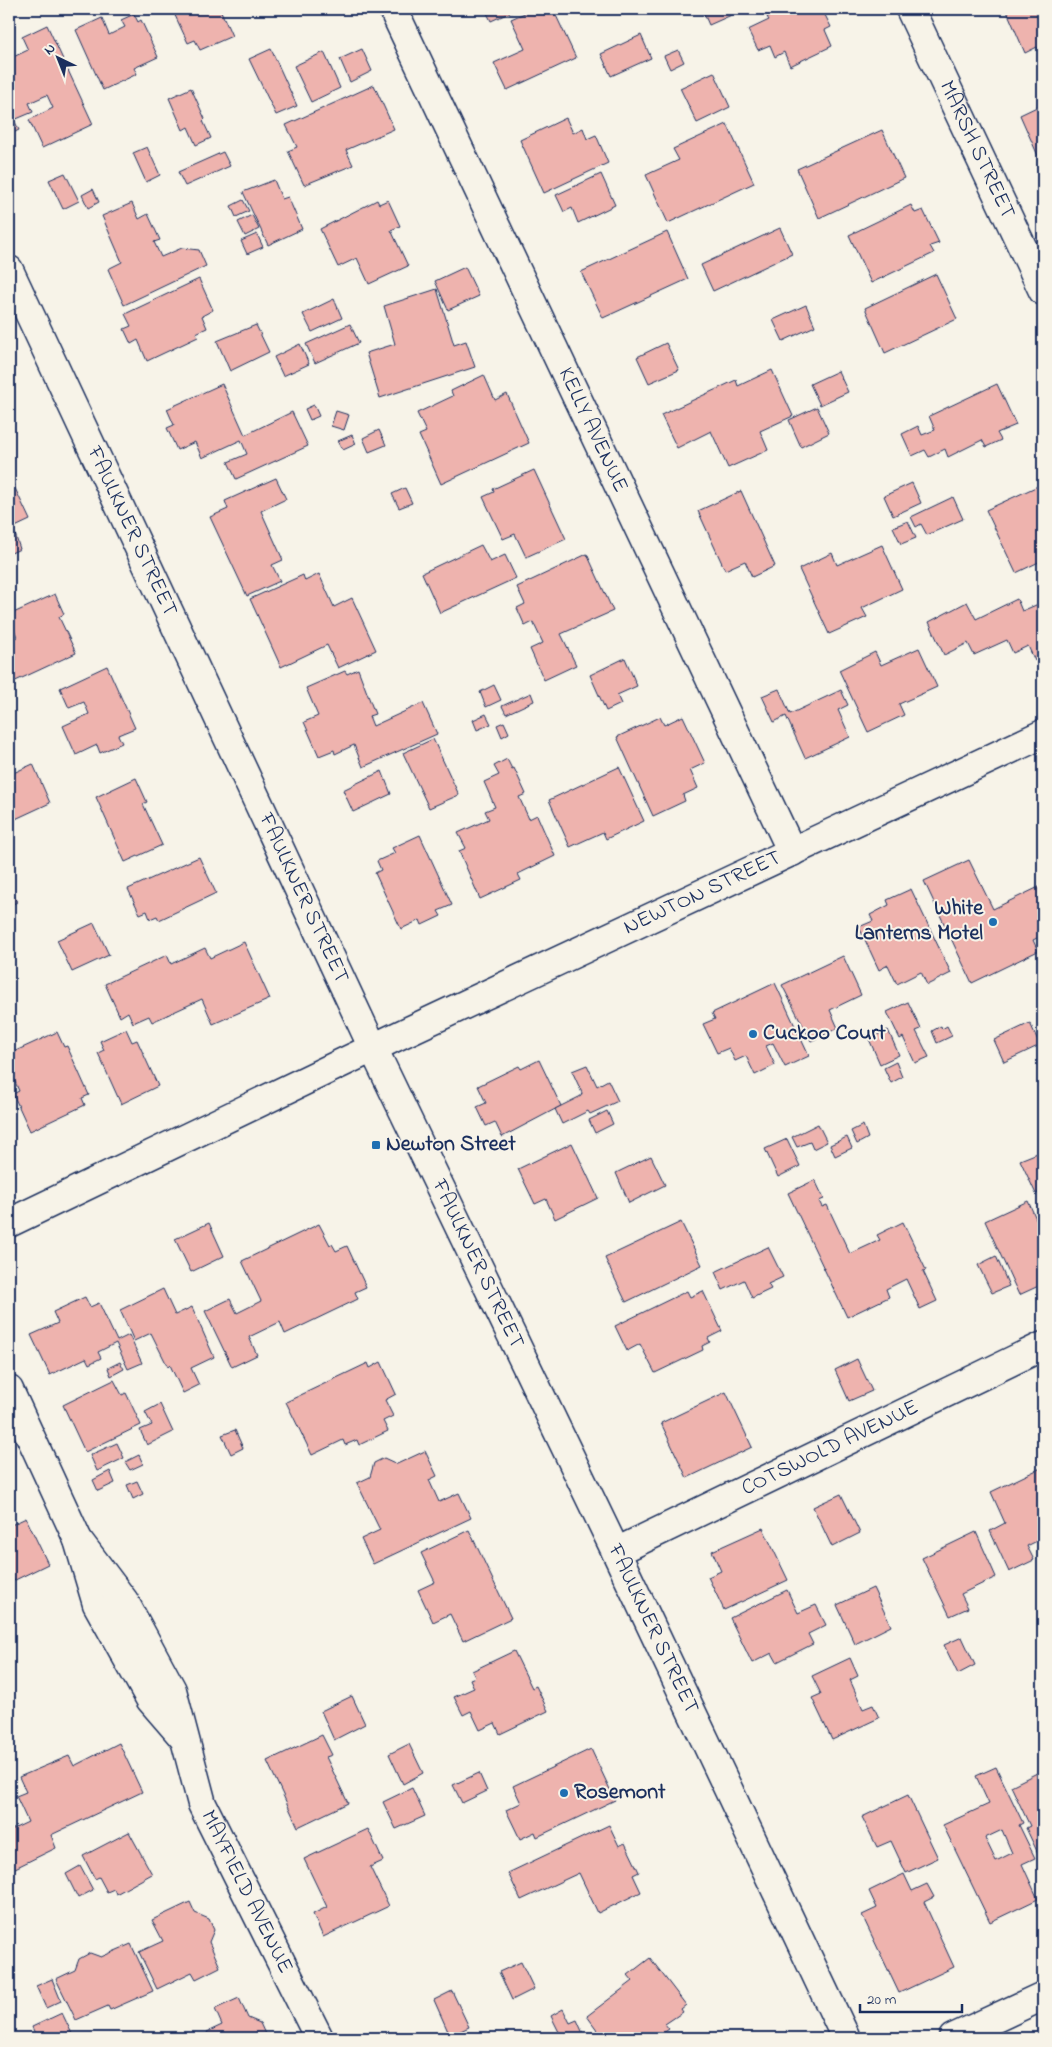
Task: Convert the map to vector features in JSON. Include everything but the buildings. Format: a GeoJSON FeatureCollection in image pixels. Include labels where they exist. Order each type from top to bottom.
{"type":"FeatureCollection","features":[{"type":"Feature","properties":{"kind":"street","name":"KELLY AVENUE"},"geometry":{"type":"LineString","coordinates":[[393,9],[792,852]]}},
{"type":"Feature","properties":{"kind":"street","name":"MARSH STREET"},"geometry":{"type":"LineString","coordinates":[[910,9],[1043,292]]}},
{"type":"Feature","properties":{"kind":"street","name":"FAULKNER STREET"},"geometry":{"type":"LineString","coordinates":[[9,270],[373,1048],[616,1552],[846,2038]]}},
{"type":"Feature","properties":{"kind":"street","name":"NEWTON STREET"},"geometry":{"type":"LineString","coordinates":[[9,1223],[373,1048],[1043,734]]}},
{"type":"Feature","properties":{"kind":"street","name":"COTSWOLD AVENUE"},"geometry":{"type":"LineString","coordinates":[[616,1552],[1043,1346]]}},
{"type":"Feature","properties":{"kind":"street","name":"MAYFIELD AVENUE"},"geometry":{"type":"LineString","coordinates":[[9,1390],[78,1540],[124,1601],[172,1690],[202,1804],[319,2038]]}},
{"type":"Feature","properties":{"kind":"street"},"geometry":{"type":"LineString","coordinates":[[953,2038],[1043,1996]]}},
{"type":"Feature","properties":{"kind":"place","name":"White Lanterns Motel"},"geometry":{"type":"Point","coordinates":[993,922]}},
{"type":"Feature","properties":{"kind":"place","name":"Cuckoo Court"},"geometry":{"type":"Point","coordinates":[753,1034]}},
{"type":"Feature","properties":{"kind":"place","name":"Newton Street"},"geometry":{"type":"Point","coordinates":[376,1145]}},
{"type":"Feature","properties":{"kind":"place","name":"Rosemont"},"geometry":{"type":"Point","coordinates":[564,1793]}}]}
